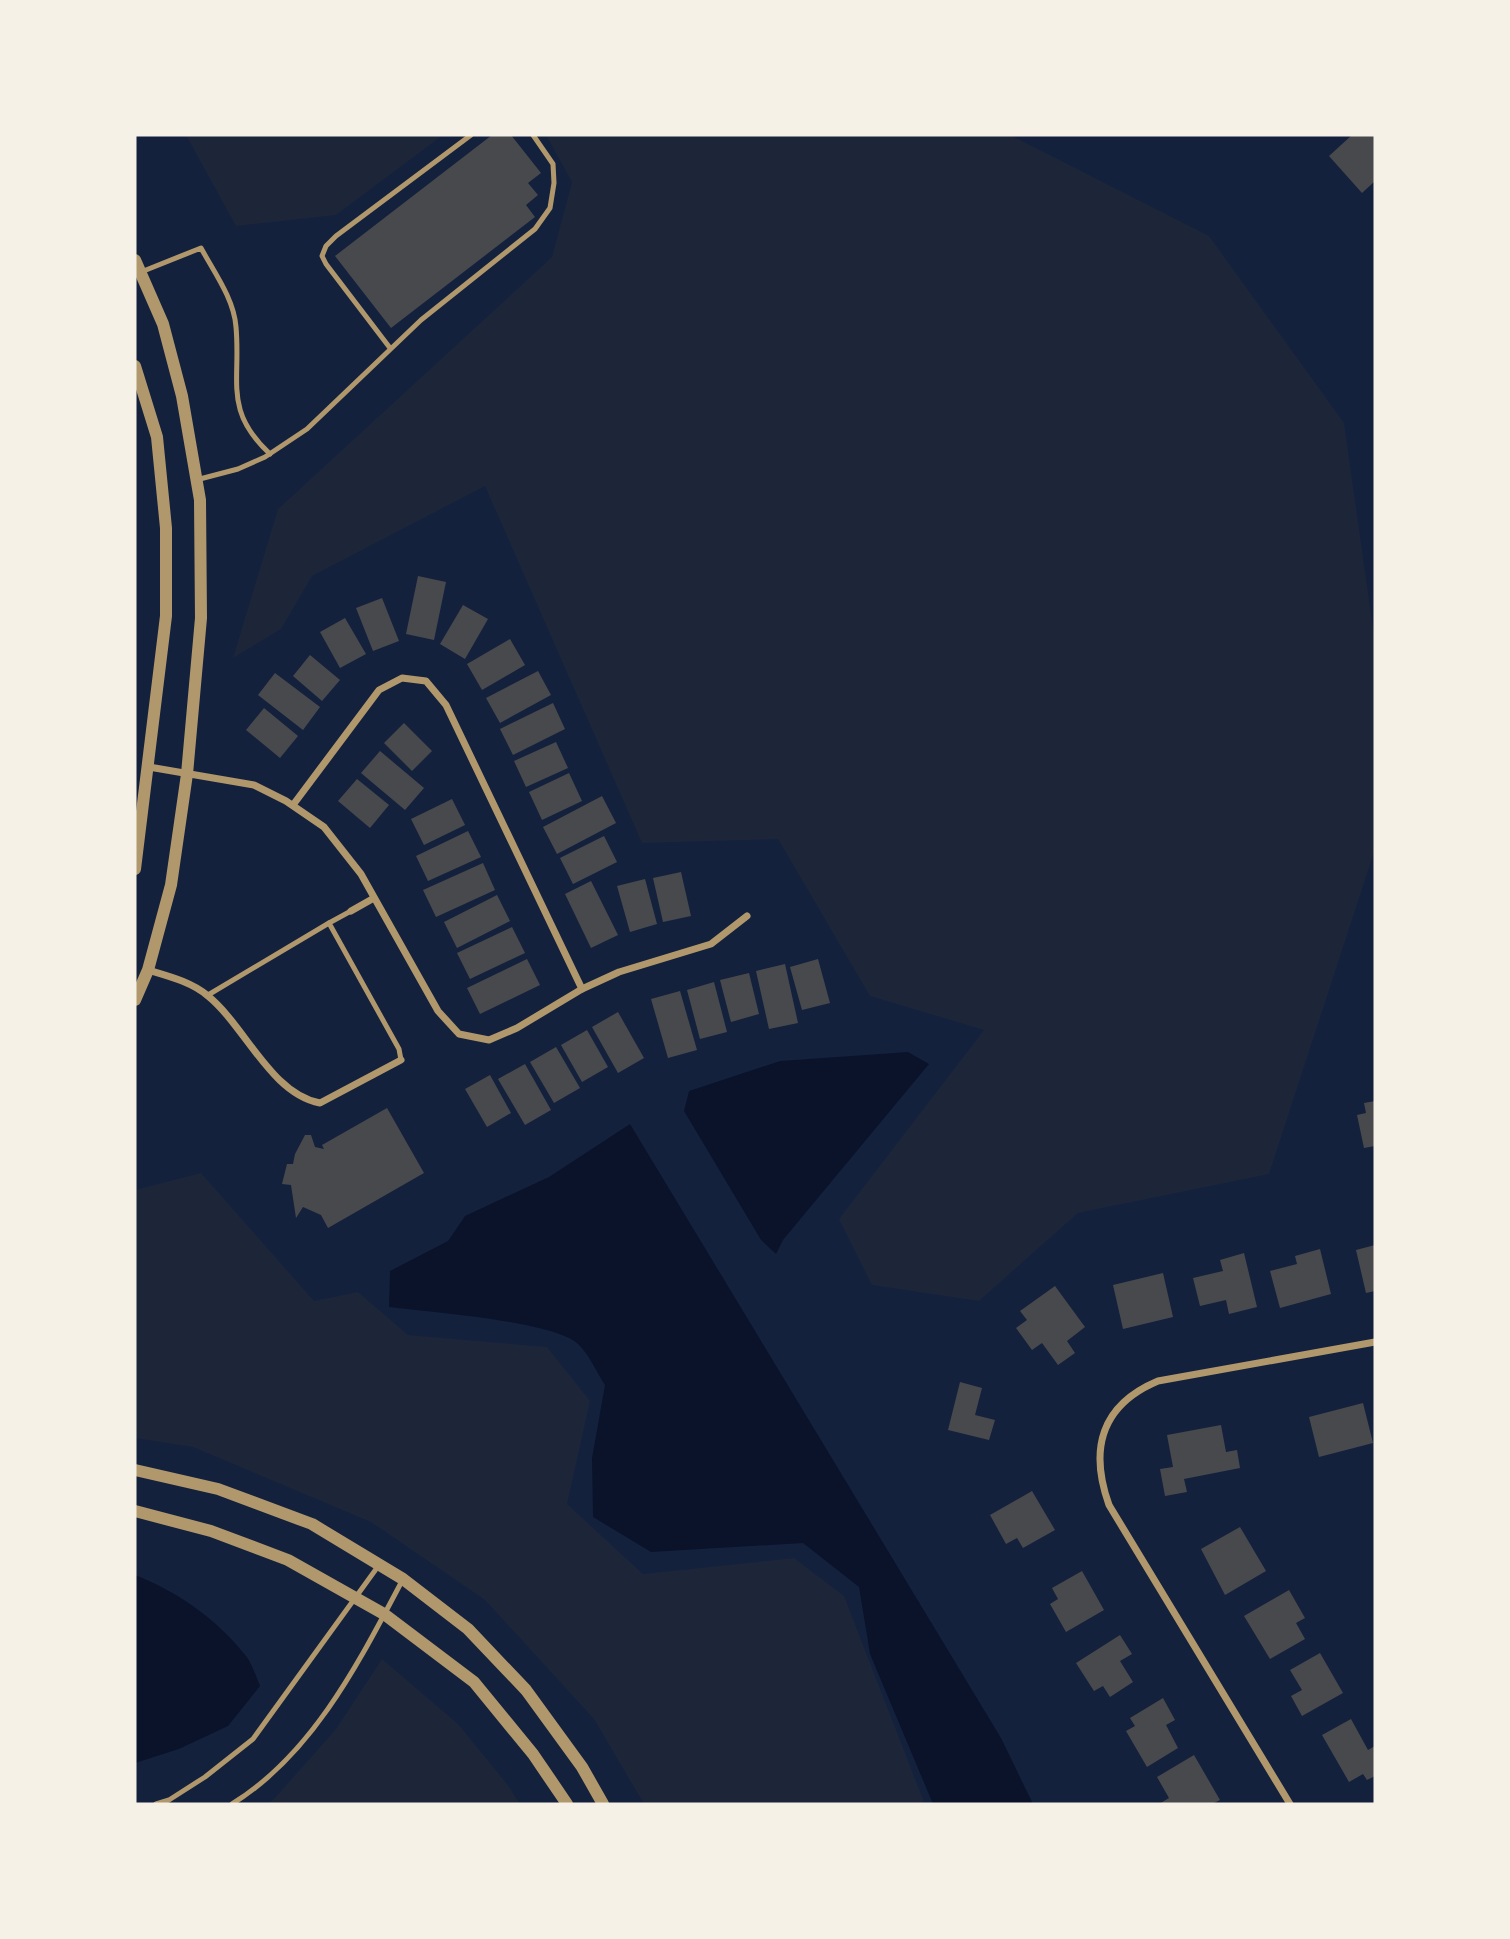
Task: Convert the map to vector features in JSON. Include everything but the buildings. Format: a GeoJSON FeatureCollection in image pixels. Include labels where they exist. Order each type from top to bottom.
{"type":"FeatureCollection","features":[{"type":"Feature","properties":{"kind":"street"},"geometry":{"type":"LineString","coordinates":[[135,260],[137,274],[163,324],[182,396],[200,500],[201,618],[187,774],[170,885],[148,970],[135,1000]]}},
{"type":"Feature","properties":{"kind":"street"},"geometry":{"type":"LineString","coordinates":[[135,366],[157,436],[166,527],[166,616],[135,869]]}},
{"type":"Feature","properties":{"kind":"street"},"geometry":{"type":"LineString","coordinates":[[293,805],[379,690],[402,678],[426,681],[446,705],[582,989]]}},
{"type":"Feature","properties":{"kind":"street"},"geometry":{"type":"LineString","coordinates":[[149,767],[254,785],[293,805],[324,827],[361,874],[438,1011],[459,1034],[489,1040],[517,1028],[582,989],[619,972],[711,944],[747,916]]}},
{"type":"Feature","properties":{"kind":"street"},"geometry":{"type":"LineString","coordinates":[[351,911],[374,898]]}},
{"type":"Feature","properties":{"kind":"street"},"geometry":{"type":"LineString","coordinates":[[148,970],[178,979],[208,995],[286,1087],[306,1101],[320,1103],[401,1060]]}},
{"type":"Feature","properties":{"kind":"street"},"geometry":{"type":"LineString","coordinates":[[1290,1804],[1109,1505],[1100,1480],[1102,1439],[1122,1401],[1138,1389],[1158,1381],[1375,1342]]}},
{"type":"Feature","properties":{"kind":"street"},"geometry":{"type":"LineString","coordinates":[[135,1470],[218,1489],[312,1524],[403,1579],[468,1629],[526,1690],[582,1767],[603,1804]]}},
{"type":"Feature","properties":{"kind":"street"},"geometry":{"type":"LineString","coordinates":[[135,1511],[211,1531],[288,1560],[384,1614],[474,1682],[533,1754],[567,1804]]}},
{"type":"Feature","properties":{"kind":"lane"},"geometry":{"type":"LineString","coordinates":[[390,348],[322,256],[326,246],[336,236],[471,135]]}},
{"type":"Feature","properties":{"kind":"lane"},"geometry":{"type":"LineString","coordinates":[[196,480],[238,469],[270,454],[307,429],[421,320],[535,229],[550,208],[554,183],[553,164],[533,135]]}},
{"type":"Feature","properties":{"kind":"lane"},"geometry":{"type":"LineString","coordinates":[[137,274],[201,248],[223,288],[234,317],[236,394],[239,408],[257,441],[270,454]]}},
{"type":"Feature","properties":{"kind":"lane"},"geometry":{"type":"LineString","coordinates":[[208,995],[351,911]]}},
{"type":"Feature","properties":{"kind":"lane"},"geometry":{"type":"LineString","coordinates":[[329,923],[399,1049],[401,1060]]}},
{"type":"Feature","properties":{"kind":"lane"},"geometry":{"type":"LineString","coordinates":[[156,1804],[169,1800],[205,1777],[253,1739],[379,1565]]}},
{"type":"Feature","properties":{"kind":"lane"},"geometry":{"type":"LineString","coordinates":[[233,1804],[279,1768],[322,1718],[403,1579]]}},
{"type":"Feature","properties":{"kind":"shaded area"},"geometry":{"type":"Polygon","coordinates":[[[186,135],[443,135],[336,215],[236,226],[186,135]]]}},
{"type":"Feature","properties":{"kind":"shaded area"},"geometry":{"type":"Polygon","coordinates":[[[546,135],[1010,135],[1209,236],[1344,423],[1375,643],[1375,849],[1269,1174],[1078,1213],[979,1301],[872,1285],[839,1219],[984,1030],[870,996],[778,839],[642,843],[485,486],[312,576],[281,629],[233,658],[278,509],[552,257],[572,182],[546,135]]]}},
{"type":"Feature","properties":{"kind":"shaded area"},"geometry":{"type":"Polygon","coordinates":[[[908,1052],[929,1064],[783,1240],[776,1254],[761,1240],[684,1111],[689,1091],[780,1061],[908,1052]]]}},
{"type":"Feature","properties":{"kind":"shaded area"},"geometry":{"type":"Polygon","coordinates":[[[630,1124],[1001,1738],[1033,1804],[933,1804],[870,1654],[859,1587],[803,1543],[651,1552],[593,1517],[592,1458],[605,1385],[578,1344],[544,1329],[389,1307],[390,1271],[448,1241],[465,1216],[549,1177],[630,1124]]]}},
{"type":"Feature","properties":{"kind":"shaded area"},"geometry":{"type":"Polygon","coordinates":[[[201,1173],[314,1301],[358,1292],[408,1335],[547,1347],[590,1401],[567,1504],[643,1574],[794,1558],[844,1596],[924,1802],[644,1804],[594,1719],[485,1600],[371,1522],[193,1447],[135,1438],[135,1190],[201,1173]]]}},
{"type":"Feature","properties":{"kind":"shaded area"},"geometry":{"type":"Polygon","coordinates":[[[135,1575],[181,1598],[222,1630],[248,1659],[260,1686],[228,1726],[179,1749],[135,1763],[135,1575]]]}},
{"type":"Feature","properties":{"kind":"shaded area"},"geometry":{"type":"Polygon","coordinates":[[[382,1659],[458,1724],[520,1804],[266,1804],[274,1799],[336,1729],[382,1659]]]}}]}
